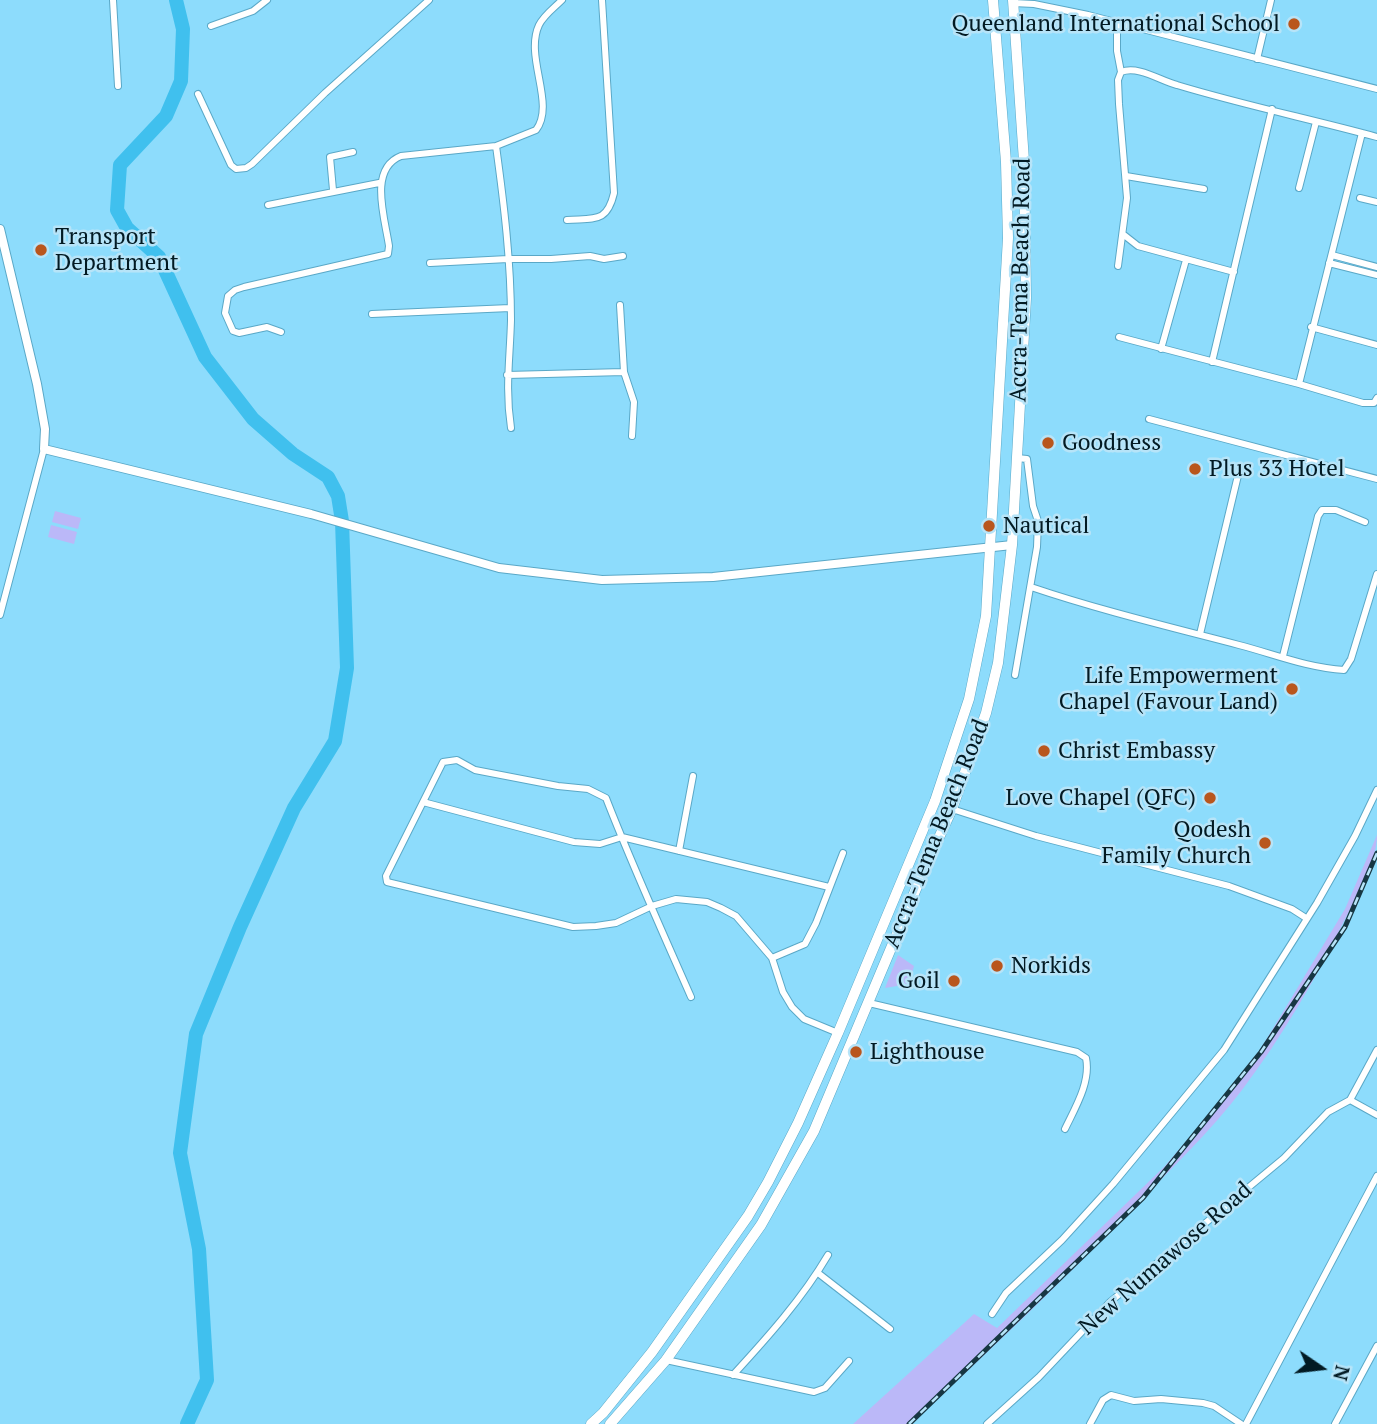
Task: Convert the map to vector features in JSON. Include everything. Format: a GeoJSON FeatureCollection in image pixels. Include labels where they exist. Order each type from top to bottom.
{"type":"FeatureCollection","features":[{"type":"Feature","properties":{"kind":"main road","name":"Accra-Tema Beach Road"},"geometry":{"type":"LineString","coordinates":[[591,1424],[652,1352],[748,1216],[798,1123],[935,801],[969,699],[986,616],[1009,238],[1006,162],[993,0]]}},
{"type":"Feature","properties":{"kind":"main road","name":"Accra-Tema Beach Road"},"geometry":{"type":"LineString","coordinates":[[610,1424],[666,1360],[782,1192],[814,1131],[920,877],[952,809],[986,713],[998,663],[1012,545],[1026,298],[1024,162],[1013,1]]}},
{"type":"Feature","properties":{"kind":"main road"},"geometry":{"type":"LineString","coordinates":[[935,801],[952,809]]}},
{"type":"Feature","properties":{"kind":"street"},"geometry":{"type":"LineString","coordinates":[[113,0],[118,86]]}},
{"type":"Feature","properties":{"kind":"street"},"geometry":{"type":"LineString","coordinates":[[211,26],[253,11],[267,0]]}},
{"type":"Feature","properties":{"kind":"street"},"geometry":{"type":"LineString","coordinates":[[198,94],[231,165],[236,169],[246,168],[429,0]]}},
{"type":"Feature","properties":{"kind":"street"},"geometry":{"type":"LineString","coordinates":[[281,332],[267,327],[239,333],[233,331],[225,313],[228,296],[244,287],[388,254],[379,183],[393,159],[496,146],[536,130],[540,124],[542,103],[535,38],[542,19],[562,0]]}},
{"type":"Feature","properties":{"kind":"street"},"geometry":{"type":"LineString","coordinates":[[567,220],[600,218],[611,205],[614,193],[602,0]]}},
{"type":"Feature","properties":{"kind":"street"},"geometry":{"type":"LineString","coordinates":[[1257,59],[1271,0]]}},
{"type":"Feature","properties":{"kind":"street"},"geometry":{"type":"LineString","coordinates":[[1013,1],[1117,22],[1377,89]]}},
{"type":"Feature","properties":{"kind":"street"},"geometry":{"type":"LineString","coordinates":[[1117,22],[1117,51],[1121,72],[1118,92],[1126,176],[1124,235],[1118,266]]}},
{"type":"Feature","properties":{"kind":"street"},"geometry":{"type":"LineString","coordinates":[[1121,72],[1128,69],[1137,71],[1177,85],[1377,137]]}},
{"type":"Feature","properties":{"kind":"street"},"geometry":{"type":"LineString","coordinates":[[1212,362],[1272,109]]}},
{"type":"Feature","properties":{"kind":"street"},"geometry":{"type":"LineString","coordinates":[[1299,188],[1316,122]]}},
{"type":"Feature","properties":{"kind":"street"},"geometry":{"type":"LineString","coordinates":[[1299,384],[1311,327],[1362,133]]}},
{"type":"Feature","properties":{"kind":"street"},"geometry":{"type":"LineString","coordinates":[[496,146],[506,218],[510,308],[507,375],[511,428]]}},
{"type":"Feature","properties":{"kind":"street"},"geometry":{"type":"LineString","coordinates":[[333,191],[330,157],[353,152]]}},
{"type":"Feature","properties":{"kind":"street"},"geometry":{"type":"LineString","coordinates":[[1126,176],[1204,189]]}},
{"type":"Feature","properties":{"kind":"street"},"geometry":{"type":"LineString","coordinates":[[268,205],[379,183]]}},
{"type":"Feature","properties":{"kind":"street"},"geometry":{"type":"LineString","coordinates":[[1360,198],[1377,202]]}},
{"type":"Feature","properties":{"kind":"street"},"geometry":{"type":"LineString","coordinates":[[0,229],[7,273],[37,384],[45,429],[44,449],[0,615]]}},
{"type":"Feature","properties":{"kind":"street"},"geometry":{"type":"LineString","coordinates":[[1124,235],[1138,246],[1234,272]]}},
{"type":"Feature","properties":{"kind":"street"},"geometry":{"type":"LineString","coordinates":[[430,263],[590,256],[604,259],[623,256]]}},
{"type":"Feature","properties":{"kind":"street"},"geometry":{"type":"LineString","coordinates":[[1330,259],[1377,267]]}},
{"type":"Feature","properties":{"kind":"street"},"geometry":{"type":"LineString","coordinates":[[1330,259],[1377,275]]}},
{"type":"Feature","properties":{"kind":"street"},"geometry":{"type":"LineString","coordinates":[[1161,349],[1186,260]]}},
{"type":"Feature","properties":{"kind":"street"},"geometry":{"type":"LineString","coordinates":[[620,305],[624,372],[634,402],[632,436]]}},
{"type":"Feature","properties":{"kind":"street"},"geometry":{"type":"LineString","coordinates":[[372,314],[510,308]]}},
{"type":"Feature","properties":{"kind":"street"},"geometry":{"type":"LineString","coordinates":[[1311,327],[1377,345]]}},
{"type":"Feature","properties":{"kind":"street"},"geometry":{"type":"LineString","coordinates":[[1119,337],[1369,404],[1374,403],[1377,398]]}},
{"type":"Feature","properties":{"kind":"street"},"geometry":{"type":"LineString","coordinates":[[507,375],[624,372]]}},
{"type":"Feature","properties":{"kind":"street"},"geometry":{"type":"LineString","coordinates":[[1149,419],[1377,479]]}},
{"type":"Feature","properties":{"kind":"street"},"geometry":{"type":"LineString","coordinates":[[44,449],[323,517],[499,568],[602,580],[713,577],[1012,545]]}},
{"type":"Feature","properties":{"kind":"street"},"geometry":{"type":"LineString","coordinates":[[1015,675],[1037,547],[1038,520],[1033,506],[1027,459],[1017,458]]}},
{"type":"Feature","properties":{"kind":"street"},"geometry":{"type":"LineString","coordinates":[[1200,634],[1240,467]]}},
{"type":"Feature","properties":{"kind":"street"},"geometry":{"type":"LineString","coordinates":[[1283,656],[1318,516],[1322,510],[1330,509],[1365,522]]}},
{"type":"Feature","properties":{"kind":"street"},"geometry":{"type":"LineString","coordinates":[[1031,587],[1319,668],[1344,670],[1351,659],[1377,574]]}},
{"type":"Feature","properties":{"kind":"street"},"geometry":{"type":"LineString","coordinates":[[691,997],[652,906],[622,837],[606,798],[588,789],[475,770],[457,760],[443,762],[386,876],[385,879],[389,883],[573,926],[616,923],[652,906],[676,899],[690,899],[721,908],[736,916],[772,958],[783,992],[792,1007],[804,1019],[838,1033]]}},
{"type":"Feature","properties":{"kind":"street"},"geometry":{"type":"LineString","coordinates":[[679,851],[693,776]]}},
{"type":"Feature","properties":{"kind":"street"},"geometry":{"type":"LineString","coordinates":[[992,1314],[1006,1293],[1062,1240],[1113,1184],[1224,1050],[1355,836],[1377,790]]}},
{"type":"Feature","properties":{"kind":"street"},"geometry":{"type":"LineString","coordinates":[[423,802],[589,845],[622,837],[829,887]]}},
{"type":"Feature","properties":{"kind":"street"},"geometry":{"type":"LineString","coordinates":[[952,809],[1036,836],[1229,886],[1293,909],[1306,918]]}},
{"type":"Feature","properties":{"kind":"street"},"geometry":{"type":"LineString","coordinates":[[772,958],[805,944],[843,853]]}},
{"type":"Feature","properties":{"kind":"street"},"geometry":{"type":"LineString","coordinates":[[869,1003],[1077,1052],[1087,1058],[1089,1069],[1081,1095],[1065,1129]]}},
{"type":"Feature","properties":{"kind":"street"},"geometry":{"type":"LineString","coordinates":[[1377,1050],[1350,1100],[1377,1115]]}},
{"type":"Feature","properties":{"kind":"street","name":"New Numawose Road"},"geometry":{"type":"LineString","coordinates":[[987,1424],[1039,1377],[1110,1302],[1284,1158],[1328,1112],[1350,1100]]}},
{"type":"Feature","properties":{"kind":"street"},"geometry":{"type":"LineString","coordinates":[[1246,1424],[1377,1176]]}},
{"type":"Feature","properties":{"kind":"street"},"geometry":{"type":"LineString","coordinates":[[733,1375],[765,1341],[818,1273],[828,1255]]}},
{"type":"Feature","properties":{"kind":"street"},"geometry":{"type":"LineString","coordinates":[[818,1273],[890,1329]]}},
{"type":"Feature","properties":{"kind":"street"},"geometry":{"type":"LineString","coordinates":[[1335,1424],[1377,1346]]}},
{"type":"Feature","properties":{"kind":"street"},"geometry":{"type":"LineString","coordinates":[[666,1360],[821,1391],[849,1361]]}},
{"type":"Feature","properties":{"kind":"street"},"geometry":{"type":"LineString","coordinates":[[1090,1424],[1103,1400],[1111,1395],[1126,1401],[1161,1399],[1203,1403],[1214,1406],[1241,1424]]}},
{"type":"Feature","properties":{"kind":"shaded area"},"geometry":{"type":"Polygon","coordinates":[[[55,511],[81,518],[78,529],[52,522],[55,511]]]}},
{"type":"Feature","properties":{"kind":"shaded area"},"geometry":{"type":"Polygon","coordinates":[[[51,525],[77,532],[74,544],[48,537],[51,525]]]}},
{"type":"Feature","properties":{"kind":"shaded area"},"geometry":{"type":"Polygon","coordinates":[[[1377,835],[1374,857],[1365,880],[1309,988],[1284,1030],[1217,1121],[1051,1290],[910,1424],[853,1424],[974,1314],[997,1328],[1165,1166],[1251,1065],[1345,909],[1377,835]]]}},
{"type":"Feature","properties":{"kind":"shaded area"},"geometry":{"type":"Polygon","coordinates":[[[898,955],[914,966],[909,984],[885,988],[898,955]]]}},
{"type":"Feature","properties":{"kind":"waterway"},"geometry":{"type":"LineString","coordinates":[[176,0],[183,29],[181,81],[166,116],[120,165],[117,210],[127,228],[159,257],[205,357],[253,419],[293,454],[328,477],[338,496],[342,521],[347,668],[335,741],[294,808],[240,927],[196,1034],[180,1153],[199,1249],[207,1380],[187,1424]]}},
{"type":"Feature","properties":{"kind":"railway"},"geometry":{"type":"LineString","coordinates":[[909,1424],[1143,1198],[1261,1052],[1345,927],[1377,853]]}},
{"type":"Feature","properties":{"kind":"place","name":"Queenland International School"},"geometry":{"type":"Point","coordinates":[1294,24]}},
{"type":"Feature","properties":{"kind":"place","name":"Transport Department"},"geometry":{"type":"Point","coordinates":[41,250]}},
{"type":"Feature","properties":{"kind":"place","name":"Goodness"},"geometry":{"type":"Point","coordinates":[1048,443]}},
{"type":"Feature","properties":{"kind":"place","name":"Plus 33 Hotel"},"geometry":{"type":"Point","coordinates":[1195,469]}},
{"type":"Feature","properties":{"kind":"place","name":"Nautical"},"geometry":{"type":"Point","coordinates":[989,526]}},
{"type":"Feature","properties":{"kind":"place","name":"Life Empowerment Chapel (Favour Land)"},"geometry":{"type":"Point","coordinates":[1292,689]}},
{"type":"Feature","properties":{"kind":"place","name":"Christ Embassy"},"geometry":{"type":"Point","coordinates":[1044,751]}},
{"type":"Feature","properties":{"kind":"place","name":"Love Chapel (QFC)"},"geometry":{"type":"Point","coordinates":[1210,798]}},
{"type":"Feature","properties":{"kind":"place","name":"Qodesh Family Church"},"geometry":{"type":"Point","coordinates":[1265,843]}},
{"type":"Feature","properties":{"kind":"place","name":"Norkids"},"geometry":{"type":"Point","coordinates":[997,966]}},
{"type":"Feature","properties":{"kind":"place","name":"Goil"},"geometry":{"type":"Point","coordinates":[954,981]}},
{"type":"Feature","properties":{"kind":"place","name":"Lighthouse"},"geometry":{"type":"Point","coordinates":[856,1052]}}]}
